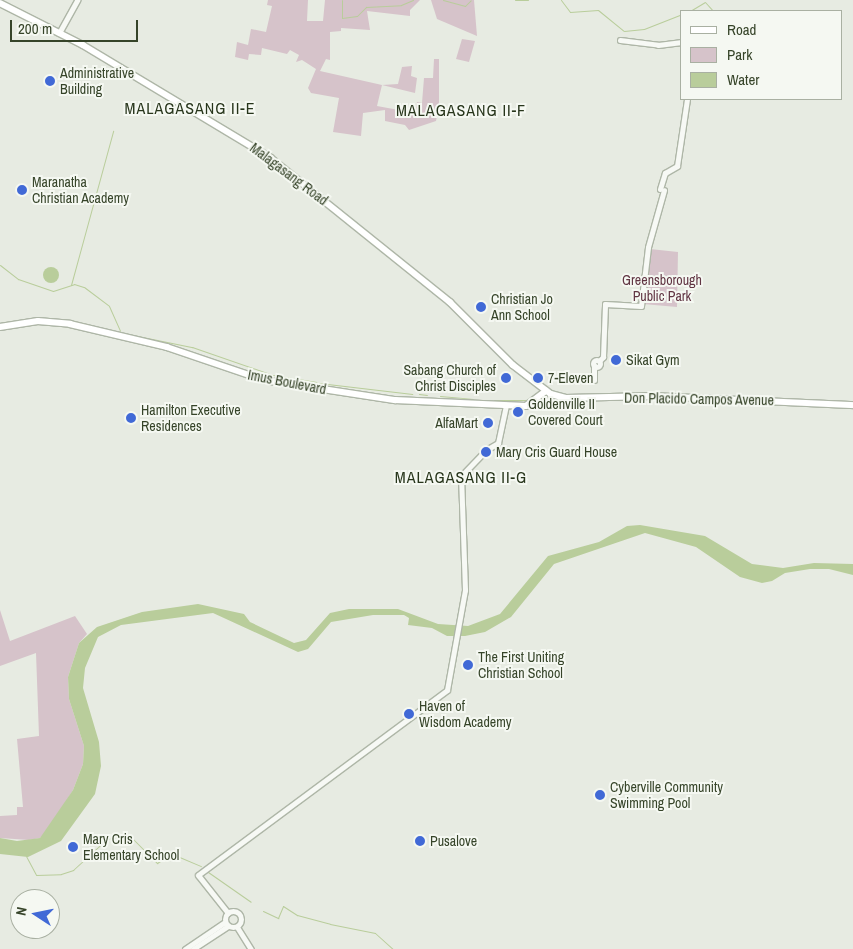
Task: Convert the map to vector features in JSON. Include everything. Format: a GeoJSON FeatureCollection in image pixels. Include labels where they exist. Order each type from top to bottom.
{"type":"FeatureCollection","features":[{"type":"Feature","properties":{"kind":"main road","name":"Malagasang Road"},"geometry":{"type":"LineString","coordinates":[[0,3],[59,33],[279,164],[450,302],[512,364],[546,391]]}},
{"type":"Feature","properties":{"kind":"main road","name":"Imus Boulevard"},"geometry":{"type":"LineString","coordinates":[[0,327],[29,322],[62,322],[167,347],[264,380],[395,400],[529,406],[546,391]]}},
{"type":"Feature","properties":{"kind":"main road","name":"Don Placido Campos Avenue"},"geometry":{"type":"LineString","coordinates":[[546,391],[566,398],[653,396],[853,405]]}},
{"type":"Feature","properties":{"kind":"street"},"geometry":{"type":"LineString","coordinates":[[59,33],[77,0]]}},
{"type":"Feature","properties":{"kind":"street"},"geometry":{"type":"LineString","coordinates":[[620,40],[658,45],[680,42]]}},
{"type":"Feature","properties":{"kind":"street"},"geometry":{"type":"LineString","coordinates":[[597,365],[603,357],[605,304],[641,306],[648,247],[665,173],[677,166],[687,100]]}},
{"type":"Feature","properties":{"kind":"street"},"geometry":{"type":"LineString","coordinates":[[193,949],[226,924],[228,913],[198,875],[448,690],[465,590],[461,476],[490,448],[498,443],[506,405]]}},
{"type":"Feature","properties":{"kind":"street"},"geometry":{"type":"LineString","coordinates":[[228,913],[239,913],[242,920],[237,927]]}},
{"type":"Feature","properties":{"kind":"street"},"geometry":{"type":"LineString","coordinates":[[185,949],[226,924],[237,927],[251,949]]}},
{"type":"Feature","properties":{"kind":"green space"},"geometry":{"type":"Polygon","coordinates":[[[268,0],[308,0],[307,21],[323,21],[325,0],[420,0],[410,10],[410,16],[367,11],[370,30],[341,28],[341,31],[330,32],[330,60],[326,59],[320,71],[382,85],[377,106],[415,113],[417,102],[422,103],[424,78],[433,78],[434,59],[439,59],[439,107],[436,121],[409,130],[405,125],[385,121],[385,110],[363,113],[361,136],[333,132],[339,98],[311,93],[308,88],[316,69],[302,60],[296,62],[299,55],[290,50],[287,54],[262,48],[261,55],[249,54],[248,60],[235,57],[237,42],[248,45],[251,29],[266,32],[272,6],[267,5],[268,0]]]}},
{"type":"Feature","properties":{"kind":"green space"},"geometry":{"type":"Polygon","coordinates":[[[431,0],[474,0],[477,36],[437,19],[431,0]]]}},
{"type":"Feature","properties":{"kind":"green space"},"geometry":{"type":"Polygon","coordinates":[[[462,39],[475,41],[469,62],[456,59],[462,39]]]}},
{"type":"Feature","properties":{"kind":"green space"},"geometry":{"type":"Polygon","coordinates":[[[412,66],[411,76],[417,78],[415,93],[382,85],[398,84],[402,67],[412,66]]]}},
{"type":"Feature","properties":{"kind":"green space","name":"Greensborough Public Park"},"geometry":{"type":"Polygon","coordinates":[[[650,249],[678,252],[677,307],[643,304],[650,249]]]}},
{"type":"Feature","properties":{"kind":"green space"},"geometry":{"type":"Polygon","coordinates":[[[0,610],[10,641],[75,616],[87,634],[79,643],[68,677],[69,699],[84,746],[83,764],[73,790],[46,833],[40,838],[29,840],[0,838],[0,816],[17,815],[17,807],[23,807],[17,739],[39,736],[36,653],[0,666],[0,610]]]}},
{"type":"Feature","properties":{"kind":"water"},"geometry":{"type":"Polygon","coordinates":[[[48,267],[54,267],[59,272],[57,281],[48,283],[43,278],[43,272],[48,267]]]}},
{"type":"Feature","properties":{"kind":"water"},"geometry":{"type":"Polygon","coordinates":[[[640,525],[705,536],[752,564],[783,568],[814,563],[853,564],[853,575],[829,569],[810,569],[785,573],[772,581],[762,583],[740,577],[696,547],[645,533],[554,564],[511,617],[485,632],[465,636],[447,636],[432,628],[408,625],[409,618],[404,615],[373,615],[331,622],[308,649],[298,652],[213,613],[121,625],[98,637],[85,668],[83,688],[99,742],[101,766],[95,794],[61,841],[28,857],[0,854],[0,838],[17,841],[40,838],[73,790],[83,764],[84,746],[69,699],[68,677],[79,643],[97,627],[142,612],[198,604],[244,614],[250,622],[294,643],[306,640],[330,613],[349,609],[398,609],[438,624],[468,626],[500,614],[548,556],[599,542],[627,526],[640,525]]]}},
{"type":"Feature","properties":{"kind":"waterway"},"geometry":{"type":"LineString","coordinates":[[342,0],[342,18],[357,16],[366,7],[401,5],[413,0]]}},
{"type":"Feature","properties":{"kind":"waterway"},"geometry":{"type":"LineString","coordinates":[[443,0],[465,6],[471,0]]}},
{"type":"Feature","properties":{"kind":"waterway"},"geometry":{"type":"LineString","coordinates":[[515,0],[528,0]]}},
{"type":"Feature","properties":{"kind":"waterway"},"geometry":{"type":"LineString","coordinates":[[561,0],[570,12],[598,10],[624,31],[644,29],[680,15]]}},
{"type":"Feature","properties":{"kind":"waterway"},"geometry":{"type":"LineString","coordinates":[[692,10],[705,2],[712,10]]}},
{"type":"Feature","properties":{"kind":"waterway"},"geometry":{"type":"LineString","coordinates":[[71,285],[113,131]]}},
{"type":"Feature","properties":{"kind":"waterway"},"geometry":{"type":"LineString","coordinates":[[0,265],[18,279],[53,291],[74,284],[84,287],[109,306],[120,331]]}},
{"type":"Feature","properties":{"kind":"waterway"},"geometry":{"type":"LineString","coordinates":[[44,319],[87,325]]}},
{"type":"Feature","properties":{"kind":"waterway"},"geometry":{"type":"LineString","coordinates":[[4,323],[25,320]]}},
{"type":"Feature","properties":{"kind":"waterway"},"geometry":{"type":"LineString","coordinates":[[118,332],[192,347],[273,375],[316,382]]}},
{"type":"Feature","properties":{"kind":"waterway"},"geometry":{"type":"LineString","coordinates":[[319,383],[412,394]]}},
{"type":"Feature","properties":{"kind":"waterway"},"geometry":{"type":"LineString","coordinates":[[419,394],[427,395]]}},
{"type":"Feature","properties":{"kind":"waterway"},"geometry":{"type":"LineString","coordinates":[[440,396],[473,399]]}},
{"type":"Feature","properties":{"kind":"waterway"},"geometry":{"type":"LineString","coordinates":[[494,400],[529,400]]}},
{"type":"Feature","properties":{"kind":"waterway"},"geometry":{"type":"LineString","coordinates":[[26,856],[36,875],[61,874],[73,870],[107,839],[129,835],[157,863],[165,858],[177,856],[201,866]]}},
{"type":"Feature","properties":{"kind":"waterway"},"geometry":{"type":"LineString","coordinates":[[208,872],[251,902]]}},
{"type":"Feature","properties":{"kind":"waterway"},"geometry":{"type":"LineString","coordinates":[[263,911],[278,918],[283,906],[297,915],[375,933],[393,949]]}},
{"type":"Feature","properties":{"kind":"place","name":"Administrative Building"},"geometry":{"type":"Point","coordinates":[50,81]}},
{"type":"Feature","properties":{"kind":"place","name":"Maranatha Christian Academy"},"geometry":{"type":"Point","coordinates":[22,190]}},
{"type":"Feature","properties":{"kind":"place","name":"Christian Jo Ann School"},"geometry":{"type":"Point","coordinates":[481,307]}},
{"type":"Feature","properties":{"kind":"place","name":"Sikat Gym"},"geometry":{"type":"Point","coordinates":[616,360]}},
{"type":"Feature","properties":{"kind":"place","name":"Sabang Church of Christ Disciples"},"geometry":{"type":"Point","coordinates":[506,378]}},
{"type":"Feature","properties":{"kind":"place","name":"7-Eleven"},"geometry":{"type":"Point","coordinates":[538,378]}},
{"type":"Feature","properties":{"kind":"place","name":"Goldenville II Covered Court"},"geometry":{"type":"Point","coordinates":[518,412]}},
{"type":"Feature","properties":{"kind":"place","name":"Hamilton Executive Residences"},"geometry":{"type":"Point","coordinates":[131,418]}},
{"type":"Feature","properties":{"kind":"place","name":"AlfaMart"},"geometry":{"type":"Point","coordinates":[488,423]}},
{"type":"Feature","properties":{"kind":"place","name":"Mary Cris Guard House"},"geometry":{"type":"Point","coordinates":[486,452]}},
{"type":"Feature","properties":{"kind":"place","name":"The First Uniting Christian School"},"geometry":{"type":"Point","coordinates":[468,665]}},
{"type":"Feature","properties":{"kind":"place","name":"Haven of Wisdom Academy"},"geometry":{"type":"Point","coordinates":[409,714]}},
{"type":"Feature","properties":{"kind":"place","name":"Cyberville Community Swimming Pool"},"geometry":{"type":"Point","coordinates":[600,795]}},
{"type":"Feature","properties":{"kind":"place","name":"Pusalove"},"geometry":{"type":"Point","coordinates":[420,841]}},
{"type":"Feature","properties":{"kind":"place","name":"Mary Cris Elementary School"},"geometry":{"type":"Point","coordinates":[73,847]}},
{"type":"Feature","properties":{"kind":"district","name":"MALAGASANG II-E"},"geometry":{"type":"Point","coordinates":[190,108]}},
{"type":"Feature","properties":{"kind":"district","name":"MALAGASANG II-F"},"geometry":{"type":"Point","coordinates":[461,110]}},
{"type":"Feature","properties":{"kind":"district","name":"MALAGASANG II-G"},"geometry":{"type":"Point","coordinates":[461,477]}}]}
